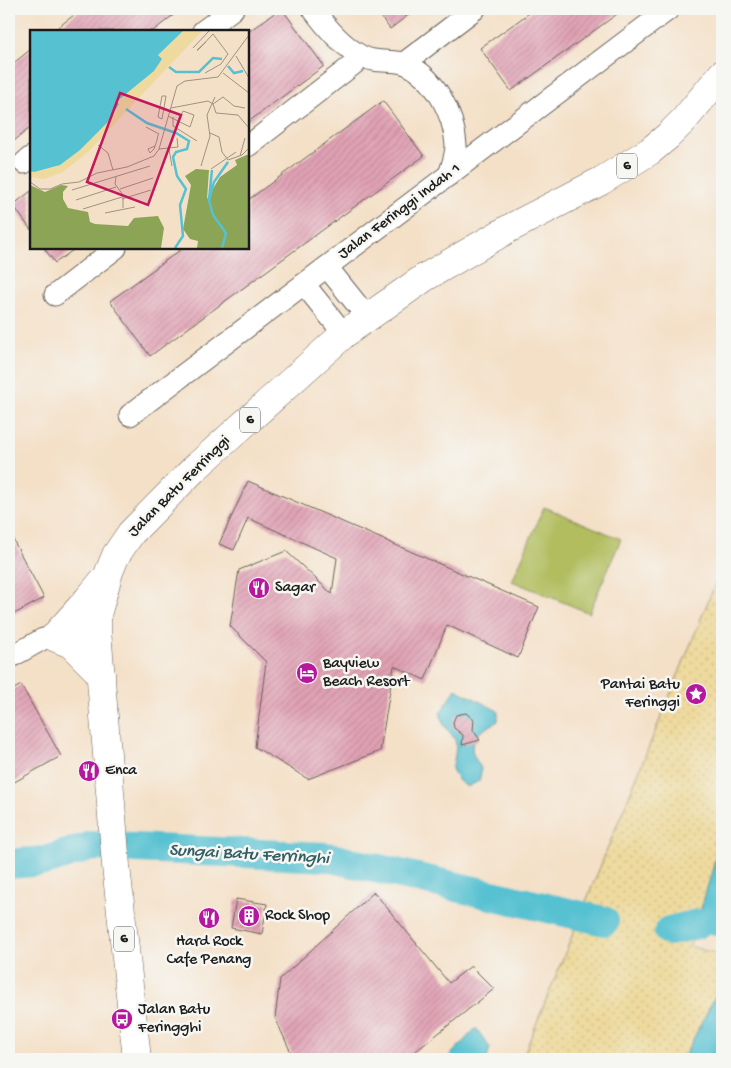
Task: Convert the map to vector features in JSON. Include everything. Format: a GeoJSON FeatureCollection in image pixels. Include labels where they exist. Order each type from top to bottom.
{"type":"FeatureCollection","features":[{"type":"Feature","properties":{"kind":"main road","name":"Jalan Batu Ferringgi"},"geometry":{"type":"LineString","coordinates":[[137,1059],[116,866],[97,630],[98,615],[109,572],[116,555],[131,533],[194,469],[344,334],[424,278],[510,228],[601,181],[650,151],[684,120],[722,74]]}},
{"type":"Feature","properties":{"kind":"main road"},"geometry":{"type":"LineString","coordinates":[[101,674],[71,644],[54,636],[88,599],[109,572]]}},
{"type":"Feature","properties":{"kind":"street"},"geometry":{"type":"LineString","coordinates":[[204,30],[233,9]]}},
{"type":"Feature","properties":{"kind":"street"},"geometry":{"type":"LineString","coordinates":[[313,9],[335,36],[363,57],[377,62],[404,63],[421,74],[435,87],[450,118],[456,144],[455,156],[449,175]]}},
{"type":"Feature","properties":{"kind":"street"},"geometry":{"type":"LineString","coordinates":[[404,63],[474,9]]}},
{"type":"Feature","properties":{"kind":"street","name":"Jalan Feringgi Indah 1"},"geometry":{"type":"LineString","coordinates":[[130,416],[669,9]]}},
{"type":"Feature","properties":{"kind":"street"},"geometry":{"type":"LineString","coordinates":[[249,145],[363,57]]}},
{"type":"Feature","properties":{"kind":"street"},"geometry":{"type":"LineString","coordinates":[[54,295],[115,249]]}},
{"type":"Feature","properties":{"kind":"street"},"geometry":{"type":"LineString","coordinates":[[327,267],[367,317]]}},
{"type":"Feature","properties":{"kind":"street"},"geometry":{"type":"LineString","coordinates":[[304,284],[344,334]]}},
{"type":"Feature","properties":{"kind":"street"},"geometry":{"type":"LineString","coordinates":[[9,658],[43,639],[97,630]]}},
{"type":"Feature","properties":{"kind":"sand","name":"Pantai Batu Feringgi"},"geometry":{"type":"Polygon","coordinates":[[[722,567],[722,821],[715,861],[691,946],[722,955],[722,983],[683,1059],[522,1059],[722,567]]]}},
{"type":"Feature","properties":{"kind":"green space"},"geometry":{"type":"Polygon","coordinates":[[[544,507],[621,539],[589,613],[512,581],[544,507]]]}},
{"type":"Feature","properties":{"kind":"water"},"geometry":{"type":"Polygon","coordinates":[[[456,689],[498,711],[498,721],[478,734],[475,739],[472,750],[481,772],[479,781],[467,787],[458,780],[452,769],[456,744],[453,736],[444,725],[440,713],[456,689]]]}},
{"type":"Feature","properties":{"kind":"water"},"geometry":{"type":"Polygon","coordinates":[[[722,821],[722,955],[690,946],[715,861],[722,821]]]}},
{"type":"Feature","properties":{"kind":"water"},"geometry":{"type":"Polygon","coordinates":[[[722,983],[722,1059],[683,1059],[722,983]]]}},
{"type":"Feature","properties":{"kind":"water"},"geometry":{"type":"Polygon","coordinates":[[[476,1028],[490,1048],[487,1059],[447,1059],[476,1028]]]}},
{"type":"Feature","properties":{"kind":"pier"},"geometry":{"type":"Polygon","coordinates":[[[694,930],[722,937],[722,955],[690,946],[694,930]]]}},
{"type":"Feature","properties":{"kind":"building"},"geometry":{"type":"Polygon","coordinates":[[[82,9],[181,9],[154,30],[54,30],[82,9]]]}},
{"type":"Feature","properties":{"kind":"building"},"geometry":{"type":"Polygon","coordinates":[[[282,9],[324,66],[249,121],[249,31],[282,9]]]}},
{"type":"Feature","properties":{"kind":"building"},"geometry":{"type":"Polygon","coordinates":[[[375,9],[416,9],[390,29],[375,9]]]}},
{"type":"Feature","properties":{"kind":"building"},"geometry":{"type":"Polygon","coordinates":[[[535,9],[624,9],[511,91],[480,48],[535,9]]]}},
{"type":"Feature","properties":{"kind":"building"},"geometry":{"type":"Polygon","coordinates":[[[30,50],[30,128],[9,145],[9,67],[30,50]]]}},
{"type":"Feature","properties":{"kind":"building"},"geometry":{"type":"Polygon","coordinates":[[[383,101],[424,156],[150,356],[110,301],[182,249],[249,249],[249,199],[383,101]]]}},
{"type":"Feature","properties":{"kind":"building"},"geometry":{"type":"Polygon","coordinates":[[[30,192],[30,229],[13,205],[30,192]]]}},
{"type":"Feature","properties":{"kind":"building"},"geometry":{"type":"Polygon","coordinates":[[[45,249],[75,249],[55,263],[45,249]]]}},
{"type":"Feature","properties":{"kind":"building"},"geometry":{"type":"Polygon","coordinates":[[[248,481],[539,607],[518,658],[447,625],[425,680],[394,666],[380,751],[308,779],[255,747],[266,662],[230,626],[239,570],[286,551],[332,594],[337,558],[248,518],[234,550],[219,544],[248,481]]]}},
{"type":"Feature","properties":{"kind":"building"},"geometry":{"type":"Polygon","coordinates":[[[9,532],[44,598],[14,614],[9,604],[9,532]]]}},
{"type":"Feature","properties":{"kind":"building"},"geometry":{"type":"Polygon","coordinates":[[[21,685],[61,756],[9,785],[9,692],[21,685]]]}},
{"type":"Feature","properties":{"kind":"building"},"geometry":{"type":"Polygon","coordinates":[[[466,713],[474,720],[473,730],[480,740],[462,745],[463,735],[454,728],[453,722],[456,715],[466,713]]]}},
{"type":"Feature","properties":{"kind":"building"},"geometry":{"type":"Polygon","coordinates":[[[374,892],[449,983],[471,966],[494,989],[406,1059],[294,1059],[275,1018],[280,979],[374,892]]]}},
{"type":"Feature","properties":{"kind":"building","name":"Rock Shop"},"geometry":{"type":"Polygon","coordinates":[[[236,899],[267,904],[262,934],[231,928],[236,899]]]}},
{"type":"Feature","properties":{"kind":"waterway","name":"Sungai Batu Ferringhi"},"geometry":{"type":"LineString","coordinates":[[9,864],[45,861],[92,846],[327,857],[604,921]]}},
{"type":"Feature","properties":{"kind":"waterway","name":"Sungai Batu Ferringhi"},"geometry":{"type":"LineString","coordinates":[[669,931],[697,924]]}},
{"type":"Feature","properties":{"kind":"place","name":"Sagar"},"geometry":{"type":"Point","coordinates":[259,588]}},
{"type":"Feature","properties":{"kind":"place","name":"Bayview Beach Resort"},"geometry":{"type":"Point","coordinates":[307,673]}},
{"type":"Feature","properties":{"kind":"place","name":"Pantai Batu Feringgi"},"geometry":{"type":"Point","coordinates":[696,694]}},
{"type":"Feature","properties":{"kind":"place","name":"Enca"},"geometry":{"type":"Point","coordinates":[89,771]}},
{"type":"Feature","properties":{"kind":"place","name":"Rock Shop"},"geometry":{"type":"Point","coordinates":[249,916]}},
{"type":"Feature","properties":{"kind":"place","name":"Hard Rock Cafe Penang"},"geometry":{"type":"Point","coordinates":[209,918]}},
{"type":"Feature","properties":{"kind":"place","name":"Jalan Batu Feringghi"},"geometry":{"type":"Point","coordinates":[122,1019]}}]}
